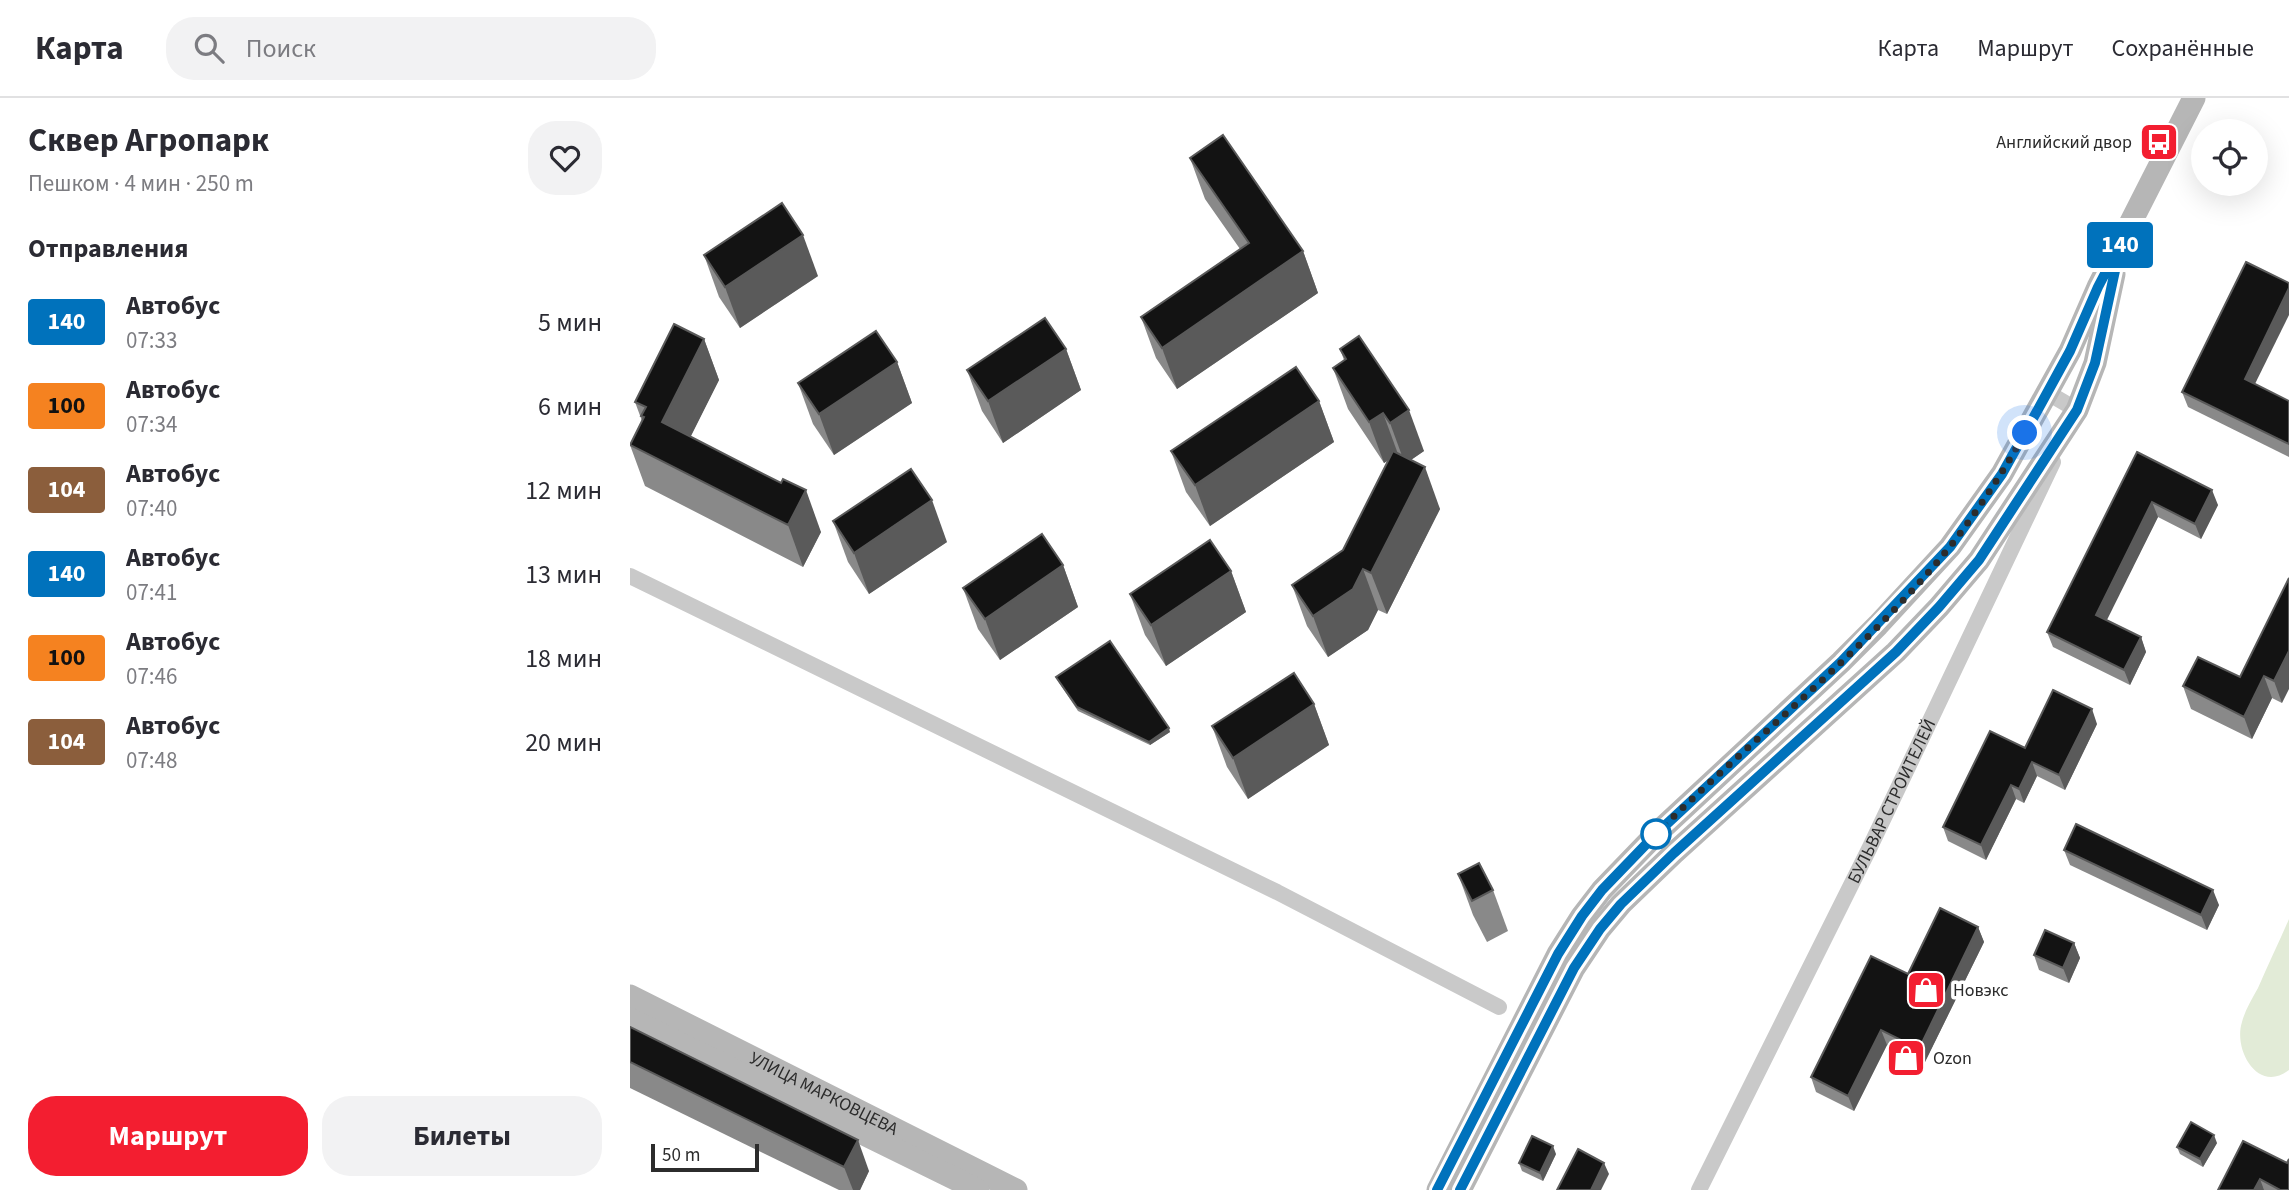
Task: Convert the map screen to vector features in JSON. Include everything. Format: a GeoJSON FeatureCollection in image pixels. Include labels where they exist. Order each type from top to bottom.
{"type":"FeatureCollection","features":[{"type":"Feature","properties":{"kind":"main road","name":"БУЛЬВАР СТРОИТЕЛЕЙ"},"geometry":{"type":"LineString","coordinates":[[1437,1190],[1558,954],[1602,890],[1656,834],[1841,662],[1921,579],[1968,523],[2002,474],[2070,351],[2098,287],[2194,98]]}},
{"type":"Feature","properties":{"kind":"main road","name":"БУЛЬВАР СТРОИТЕЛЕЙ"},"geometry":{"type":"LineString","coordinates":[[1460,1190],[1574,968],[1600,929],[1621,904],[1674,853],[1864,682],[1939,607],[1979,560],[2077,410],[2095,363],[2121,243]]}},
{"type":"Feature","properties":{"kind":"main road","name":"УЛИЦА МАРКОВЦЕВА"},"geometry":{"type":"LineString","coordinates":[[630,996],[1016,1190]]}},
{"type":"Feature","properties":{"kind":"main road","name":"УЛИЦА МАРКОВЦЕВА"},"geometry":{"type":"LineString","coordinates":[[630,1019],[978,1190]]}},
{"type":"Feature","properties":{"kind":"street"},"geometry":{"type":"LineString","coordinates":[[2048,393],[2077,410]]}},
{"type":"Feature","properties":{"kind":"street","name":"БУЛЬВАР СТРОИТЕЛЕЙ"},"geometry":{"type":"LineString","coordinates":[[1699,1190],[1870,847],[2077,410]]}},
{"type":"Feature","properties":{"kind":"street"},"geometry":{"type":"LineString","coordinates":[[1979,560],[1989,565],[1997,576]]}},
{"type":"Feature","properties":{"kind":"street"},"geometry":{"type":"LineString","coordinates":[[630,576],[1277,892],[1499,1007]]}},
{"type":"Feature","properties":{"kind":"street"},"geometry":{"type":"LineString","coordinates":[[1841,662],[1864,682]]}},
{"type":"Feature","properties":{"kind":"green space"},"geometry":{"type":"Polygon","coordinates":[[[2289,919],[2289,1070],[2278,1076],[2267,1077],[2250,1066],[2241,1045],[2240,1033],[2245,1013],[2289,919]]]}},
{"type":"Feature","properties":{"kind":"building"},"geometry":{"type":"Polygon","coordinates":[[[1223,135],[1303,251],[1162,348],[1141,317],[1249,243],[1190,158],[1223,135]]]}},
{"type":"Feature","properties":{"kind":"building"},"geometry":{"type":"Polygon","coordinates":[[[782,203],[803,235],[725,287],[704,255],[782,203]]]}},
{"type":"Feature","properties":{"kind":"building"},"geometry":{"type":"Polygon","coordinates":[[[2246,262],[2289,283],[2245,379],[2289,401],[2289,444],[2182,392],[2246,262]]]}},
{"type":"Feature","properties":{"kind":"building"},"geometry":{"type":"Polygon","coordinates":[[[1045,318],[1066,349],[988,401],[967,370],[1045,318]]]}},
{"type":"Feature","properties":{"kind":"building"},"geometry":{"type":"Polygon","coordinates":[[[674,324],[704,339],[662,422],[781,483],[783,479],[806,490],[788,525],[630,445],[646,407],[635,402],[674,324]]]}},
{"type":"Feature","properties":{"kind":"building"},"geometry":{"type":"Polygon","coordinates":[[[876,331],[897,362],[819,414],[798,383],[876,331]]]}},
{"type":"Feature","properties":{"kind":"building"},"geometry":{"type":"Polygon","coordinates":[[[1359,336],[1409,410],[1390,423],[1383,413],[1369,422],[1333,368],[1346,359],[1340,349],[1359,336]]]}},
{"type":"Feature","properties":{"kind":"building"},"geometry":{"type":"Polygon","coordinates":[[[1296,367],[1319,401],[1195,485],[1171,451],[1296,367]]]}},
{"type":"Feature","properties":{"kind":"building"},"geometry":{"type":"Polygon","coordinates":[[[1393,451],[1425,467],[1371,573],[1363,569],[1353,589],[1313,616],[1292,585],[1343,550],[1393,451]]]}},
{"type":"Feature","properties":{"kind":"building"},"geometry":{"type":"Polygon","coordinates":[[[2137,452],[2212,490],[2195,524],[2152,502],[2096,615],[2141,637],[2124,670],[2047,632],[2137,452]]]}},
{"type":"Feature","properties":{"kind":"building"},"geometry":{"type":"Polygon","coordinates":[[[911,469],[932,500],[854,553],[833,521],[911,469]]]}},
{"type":"Feature","properties":{"kind":"building"},"geometry":{"type":"Polygon","coordinates":[[[1042,534],[1063,565],[985,619],[963,588],[1042,534]]]}},
{"type":"Feature","properties":{"kind":"building"},"geometry":{"type":"Polygon","coordinates":[[[1210,540],[1231,571],[1151,625],[1130,594],[1210,540]]]}},
{"type":"Feature","properties":{"kind":"building"},"geometry":{"type":"Polygon","coordinates":[[[2289,578],[2289,651],[2274,681],[2264,676],[2244,717],[2183,686],[2198,657],[2240,677],[2289,578]]]}},
{"type":"Feature","properties":{"kind":"building"},"geometry":{"type":"Polygon","coordinates":[[[1110,641],[1169,728],[1149,742],[1077,707],[1056,677],[1110,641]]]}},
{"type":"Feature","properties":{"kind":"building"},"geometry":{"type":"Polygon","coordinates":[[[1294,673],[1314,704],[1233,758],[1212,726],[1294,673]]]}},
{"type":"Feature","properties":{"kind":"building"},"geometry":{"type":"Polygon","coordinates":[[[2053,690],[2092,709],[2059,775],[2032,762],[2019,789],[2011,785],[1981,845],[1943,827],[1990,731],[2025,748],[2053,690]]]}},
{"type":"Feature","properties":{"kind":"building"},"geometry":{"type":"Polygon","coordinates":[[[2076,824],[2213,890],[2201,915],[2064,850],[2076,824]]]}},
{"type":"Feature","properties":{"kind":"building"},"geometry":{"type":"Polygon","coordinates":[[[1479,863],[1493,890],[1472,901],[1458,874],[1479,863]]]}},
{"type":"Feature","properties":{"kind":"building"},"geometry":{"type":"Polygon","coordinates":[[[1940,908],[1978,927],[1919,1049],[1881,1030],[1848,1096],[1811,1077],[1871,956],[1908,974],[1940,908]]]}},
{"type":"Feature","properties":{"kind":"building"},"geometry":{"type":"Polygon","coordinates":[[[2045,930],[2074,943],[2063,968],[2034,955],[2045,930]]]}},
{"type":"Feature","properties":{"kind":"building"},"geometry":{"type":"Polygon","coordinates":[[[630,1027],[858,1140],[844,1167],[630,1062],[630,1027]]]}},
{"type":"Feature","properties":{"kind":"building"},"geometry":{"type":"Polygon","coordinates":[[[2191,1122],[2214,1135],[2200,1159],[2177,1147],[2191,1122]]]}},
{"type":"Feature","properties":{"kind":"building"},"geometry":{"type":"Polygon","coordinates":[[[1532,1136],[1553,1146],[1540,1173],[1519,1163],[1532,1136]]]}},
{"type":"Feature","properties":{"kind":"building"},"geometry":{"type":"Polygon","coordinates":[[[2243,1141],[2287,1163],[2289,1159],[2289,1190],[2280,1190],[2260,1179],[2254,1190],[2218,1190],[2243,1141]]]}},
{"type":"Feature","properties":{"kind":"building"},"geometry":{"type":"Polygon","coordinates":[[[1578,1149],[1604,1163],[1591,1190],[1557,1190],[1578,1149]]]}},
{"type":"Feature","properties":{"kind":"bus line","name":"140"},"geometry":{"type":"LineString","coordinates":[[1437,1190],[1524,1018],[1582,916],[1602,890],[1656,834],[1841,662],[1950,547],[2002,474],[2070,351],[2121,243],[2095,363],[2077,410],[1979,560],[1896,652],[1674,853],[1621,904],[1600,929],[1574,968],[1460,1190]]}},
{"type":"Feature","properties":{"kind":"place","name":"Английский двор"},"geometry":{"type":"Point","coordinates":[2159,142]}},
{"type":"Feature","properties":{"kind":"place","name":"Новэкс"},"geometry":{"type":"Point","coordinates":[1926,990]}},
{"type":"Feature","properties":{"kind":"place","name":"Ozon"},"geometry":{"type":"Point","coordinates":[1906,1058]}},
{"type":"Feature","properties":{"kind":"route"},"geometry":{"type":"LineString","coordinates":[[1656,834],[1841,662],[1921,579],[1968,523],[2002,474],[2025,433]]}}]}
